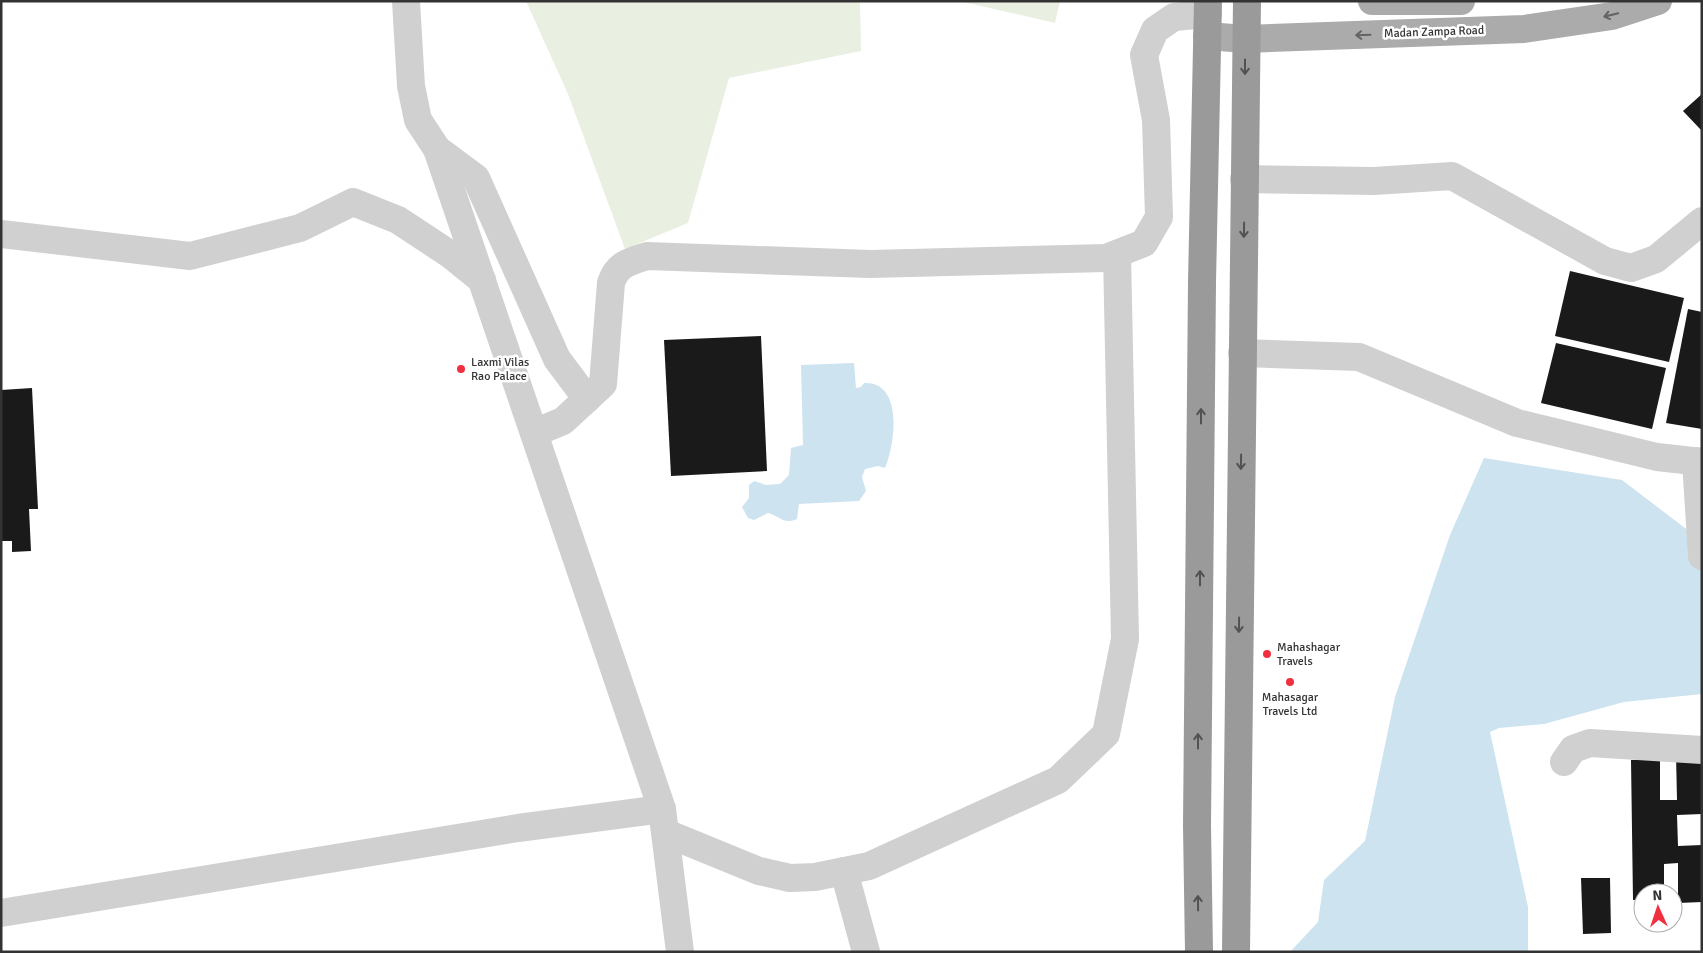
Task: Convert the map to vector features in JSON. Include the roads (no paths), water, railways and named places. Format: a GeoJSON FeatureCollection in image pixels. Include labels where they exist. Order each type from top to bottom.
{"type":"FeatureCollection","features":[{"type":"Feature","properties":{"kind":"highway"},"geometry":{"type":"LineString","coordinates":[[1236,952],[1245,38],[1247,1]]}},
{"type":"Feature","properties":{"kind":"highway"},"geometry":{"type":"LineString","coordinates":[[1199,952],[1197,826],[1202,301],[1204,124],[1208,17]]}},
{"type":"Feature","properties":{"kind":"main road"},"geometry":{"type":"LineString","coordinates":[[1372,1],[1461,1]]}},
{"type":"Feature","properties":{"kind":"main road","name":"Madan Zampa Road"},"geometry":{"type":"LineString","coordinates":[[1208,17],[1245,38],[1524,29],[1612,16],[1658,1]]}},
{"type":"Feature","properties":{"kind":"street"},"geometry":{"type":"LineString","coordinates":[[406,1],[413,94],[418,120],[437,150],[664,821],[680,952]]}},
{"type":"Feature","properties":{"kind":"street"},"geometry":{"type":"LineString","coordinates":[[534,433],[562,421],[603,384],[610,284],[615,272],[628,263],[647,256],[870,264],[1106,258],[1144,243],[1159,217],[1156,120],[1144,56],[1155,30],[1174,17],[1208,17]]}},
{"type":"Feature","properties":{"kind":"street"},"geometry":{"type":"LineString","coordinates":[[437,150],[476,178],[557,359],[587,399]]}},
{"type":"Feature","properties":{"kind":"street"},"geometry":{"type":"LineString","coordinates":[[1244,179],[1374,181],[1452,176],[1605,261],[1631,268],[1656,259],[1702,221]]}},
{"type":"Feature","properties":{"kind":"street"},"geometry":{"type":"LineString","coordinates":[[1,234],[190,256],[300,228],[353,202],[398,220],[451,255],[482,280]]}},
{"type":"Feature","properties":{"kind":"street"},"geometry":{"type":"LineString","coordinates":[[1,913],[518,828],[664,821],[759,871],[790,878],[815,877],[870,866],[1058,780],[1106,734],[1125,639],[1117,254]]}},
{"type":"Feature","properties":{"kind":"street"},"geometry":{"type":"LineString","coordinates":[[1242,353],[1359,357],[1517,424],[1657,457],[1699,462],[1702,556]]}},
{"type":"Feature","properties":{"kind":"street"},"geometry":{"type":"LineString","coordinates":[[1564,762],[1573,749],[1590,743],[1702,750]]}},
{"type":"Feature","properties":{"kind":"street"},"geometry":{"type":"LineString","coordinates":[[844,871],[866,952]]}},
{"type":"Feature","properties":{"kind":"water"},"geometry":{"type":"Polygon","coordinates":[[[854,363],[856,388],[861,387],[864,383],[877,385],[886,392],[891,403],[893,416],[892,445],[885,468],[878,466],[865,469],[862,477],[866,491],[859,501],[799,504],[797,519],[792,521],[785,521],[768,513],[754,520],[748,518],[742,507],[749,498],[749,485],[754,481],[766,485],[780,484],[789,475],[791,448],[803,445],[801,365],[854,363]]]}},
{"type":"Feature","properties":{"kind":"water"},"geometry":{"type":"Polygon","coordinates":[[[1484,458],[1622,480],[1702,541],[1702,694],[1624,702],[1544,724],[1499,728],[1490,732],[1528,907],[1528,952],[1290,952],[1318,922],[1324,880],[1365,841],[1395,697],[1450,535],[1484,458]]]}},
{"type":"Feature","properties":{"kind":"place","name":"Laxmi Vilas Rao Palace"},"geometry":{"type":"Point","coordinates":[461,369]}},
{"type":"Feature","properties":{"kind":"place","name":"Mahashagar Travels"},"geometry":{"type":"Point","coordinates":[1267,654]}},
{"type":"Feature","properties":{"kind":"place","name":"Mahasagar Travels Ltd"},"geometry":{"type":"Point","coordinates":[1290,682]}}]}
